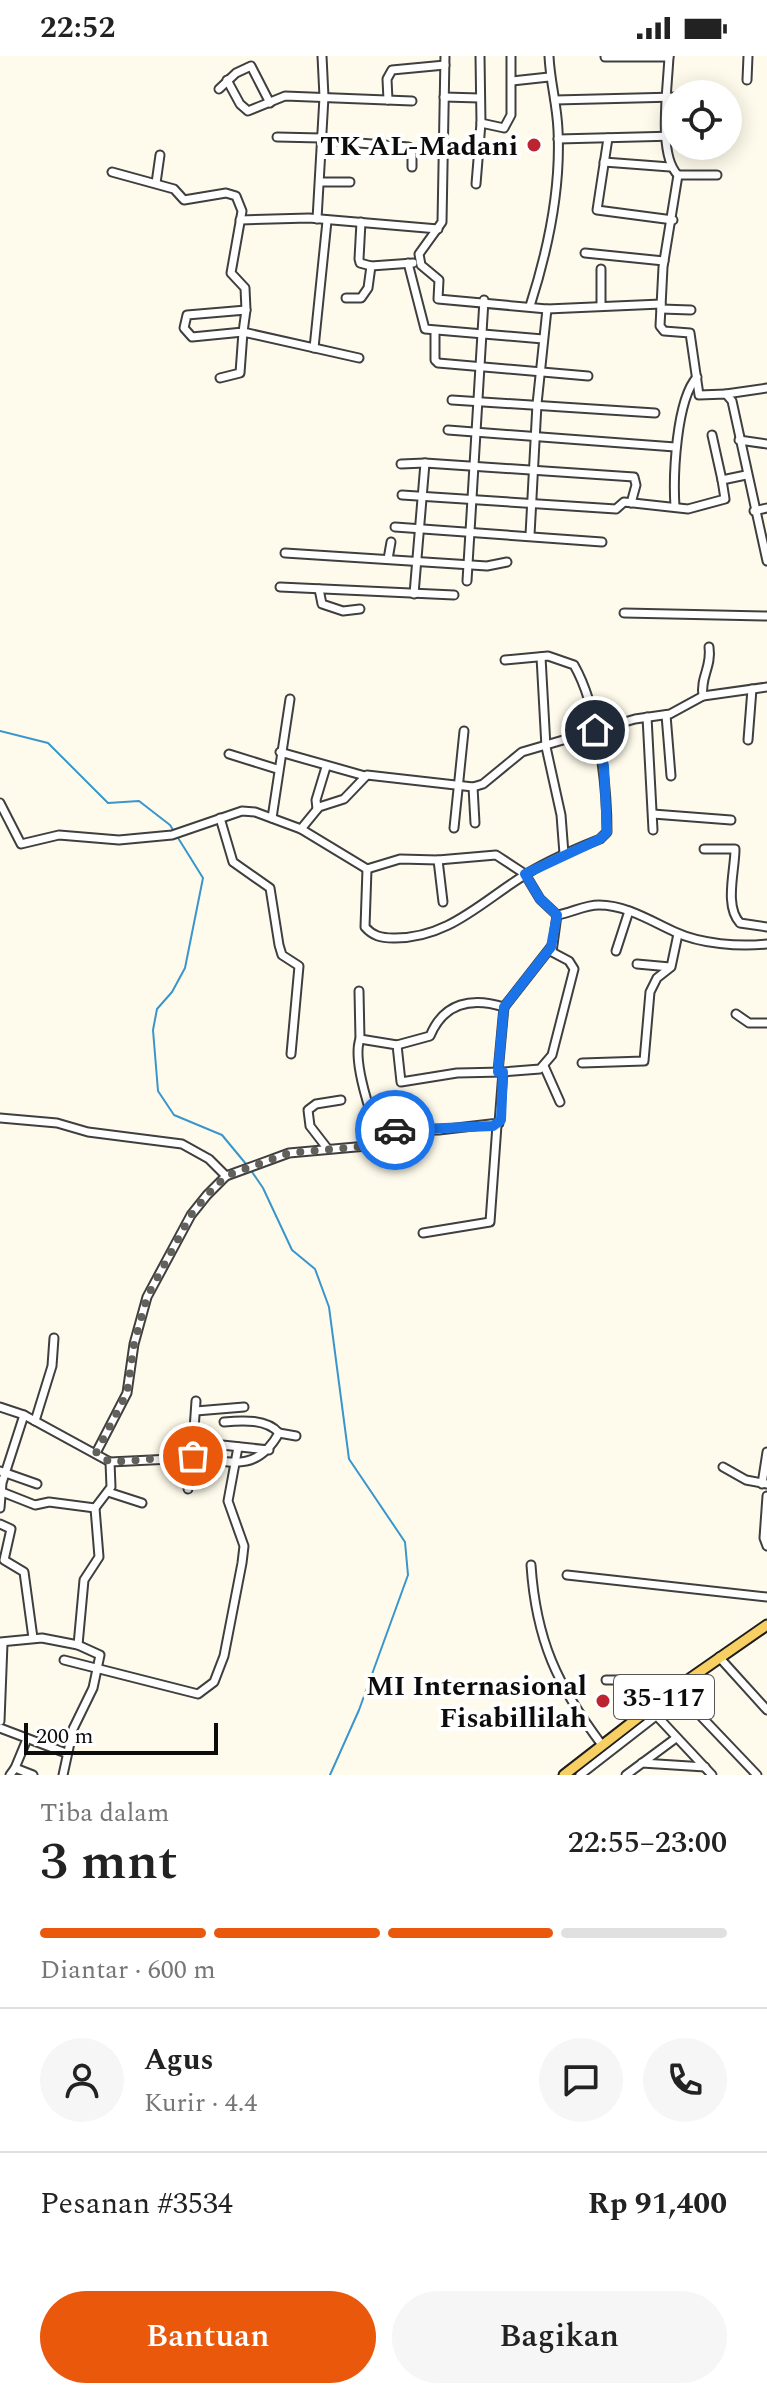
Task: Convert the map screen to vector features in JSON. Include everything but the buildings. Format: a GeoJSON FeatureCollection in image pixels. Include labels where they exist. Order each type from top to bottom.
{"type":"FeatureCollection","features":[{"type":"Feature","properties":{"kind":"main road","name":"35-117"},"geometry":{"type":"LineString","coordinates":[[564,1775],[602,1745],[653,1712],[675,1689],[767,1625]]}},
{"type":"Feature","properties":{"kind":"street"},"geometry":{"type":"LineString","coordinates":[[247,56],[270,103]]}},
{"type":"Feature","properties":{"kind":"street"},"geometry":{"type":"LineString","coordinates":[[317,219],[324,97],[322,56]]}},
{"type":"Feature","properties":{"kind":"street"},"geometry":{"type":"LineString","coordinates":[[476,184],[481,123],[480,56]]}},
{"type":"Feature","properties":{"kind":"street"},"geometry":{"type":"LineString","coordinates":[[481,123],[506,127],[511,115],[511,56]]}},
{"type":"Feature","properties":{"kind":"street"},"geometry":{"type":"LineString","coordinates":[[530,306],[550,230],[558,139],[549,56]]}},
{"type":"Feature","properties":{"kind":"street"},"geometry":{"type":"LineString","coordinates":[[605,57],[669,56],[671,80]]}},
{"type":"Feature","properties":{"kind":"street"},"geometry":{"type":"LineString","coordinates":[[747,80],[748,56]]}},
{"type":"Feature","properties":{"kind":"street"},"geometry":{"type":"LineString","coordinates":[[388,100],[387,79],[392,70],[445,60],[442,215],[438,229],[420,250],[420,262],[439,280],[437,298]]}},
{"type":"Feature","properties":{"kind":"street"},"geometry":{"type":"LineString","coordinates":[[219,89],[227,80],[251,66]]}},
{"type":"Feature","properties":{"kind":"street"},"geometry":{"type":"LineString","coordinates":[[512,81],[549,77]]}},
{"type":"Feature","properties":{"kind":"street"},"geometry":{"type":"LineString","coordinates":[[227,80],[245,111],[285,96],[412,101]]}},
{"type":"Feature","properties":{"kind":"street"},"geometry":{"type":"LineString","coordinates":[[444,97],[480,98]]}},
{"type":"Feature","properties":{"kind":"street"},"geometry":{"type":"LineString","coordinates":[[555,100],[662,97]]}},
{"type":"Feature","properties":{"kind":"street"},"geometry":{"type":"LineString","coordinates":[[277,137],[409,147],[412,167]]}},
{"type":"Feature","properties":{"kind":"street"},"geometry":{"type":"LineString","coordinates":[[558,139],[662,137]]}},
{"type":"Feature","properties":{"kind":"street"},"geometry":{"type":"LineString","coordinates":[[608,138],[597,210],[673,220]]}},
{"type":"Feature","properties":{"kind":"street"},"geometry":{"type":"LineString","coordinates":[[156,183],[160,155]]}},
{"type":"Feature","properties":{"kind":"street"},"geometry":{"type":"LineString","coordinates":[[669,160],[670,167],[678,175],[717,175]]}},
{"type":"Feature","properties":{"kind":"street"},"geometry":{"type":"LineString","coordinates":[[604,162],[670,167]]}},
{"type":"Feature","properties":{"kind":"street"},"geometry":{"type":"LineString","coordinates":[[112,172],[174,189],[184,200],[231,193],[241,206],[231,270],[245,288],[240,373],[220,378]]}},
{"type":"Feature","properties":{"kind":"street"},"geometry":{"type":"LineString","coordinates":[[678,175],[664,261],[663,330],[690,333],[697,377],[696,392],[704,396],[767,388]]}},
{"type":"Feature","properties":{"kind":"street"},"geometry":{"type":"LineString","coordinates":[[320,182],[350,182]]}},
{"type":"Feature","properties":{"kind":"street"},"geometry":{"type":"LineString","coordinates":[[240,220],[317,219],[438,229]]}},
{"type":"Feature","properties":{"kind":"street"},"geometry":{"type":"LineString","coordinates":[[314,348],[327,221]]}},
{"type":"Feature","properties":{"kind":"street"},"geometry":{"type":"LineString","coordinates":[[361,222],[359,259],[371,266],[420,262]]}},
{"type":"Feature","properties":{"kind":"street"},"geometry":{"type":"LineString","coordinates":[[585,253],[664,261]]}},
{"type":"Feature","properties":{"kind":"street"},"geometry":{"type":"LineString","coordinates":[[408,263],[425,329],[543,339]]}},
{"type":"Feature","properties":{"kind":"street"},"geometry":{"type":"LineString","coordinates":[[346,298],[366,295],[371,266]]}},
{"type":"Feature","properties":{"kind":"street"},"geometry":{"type":"LineString","coordinates":[[601,269],[601,306]]}},
{"type":"Feature","properties":{"kind":"street"},"geometry":{"type":"LineString","coordinates":[[418,302],[437,298],[484,300],[547,309],[601,306],[691,310]]}},
{"type":"Feature","properties":{"kind":"street"},"geometry":{"type":"LineString","coordinates":[[467,581],[484,300]]}},
{"type":"Feature","properties":{"kind":"street"},"geometry":{"type":"LineString","coordinates":[[530,535],[537,404],[547,309]]}},
{"type":"Feature","properties":{"kind":"street"},"geometry":{"type":"LineString","coordinates":[[246,310],[187,315],[184,328],[192,337],[243,332],[359,358]]}},
{"type":"Feature","properties":{"kind":"street"},"geometry":{"type":"LineString","coordinates":[[435,331],[435,360],[438,363],[588,376]]}},
{"type":"Feature","properties":{"kind":"street"},"geometry":{"type":"LineString","coordinates":[[675,507],[675,447],[689,387],[697,377]]}},
{"type":"Feature","properties":{"kind":"street"},"geometry":{"type":"LineString","coordinates":[[726,394],[732,401],[767,561]]}},
{"type":"Feature","properties":{"kind":"street"},"geometry":{"type":"LineString","coordinates":[[452,400],[655,413]]}},
{"type":"Feature","properties":{"kind":"street"},"geometry":{"type":"LineString","coordinates":[[448,430],[675,447]]}},
{"type":"Feature","properties":{"kind":"street"},"geometry":{"type":"LineString","coordinates":[[402,495],[616,509],[624,502],[688,509],[725,499],[712,435]]}},
{"type":"Feature","properties":{"kind":"street"},"geometry":{"type":"LineString","coordinates":[[739,440],[767,444]]}},
{"type":"Feature","properties":{"kind":"street"},"geometry":{"type":"LineString","coordinates":[[414,594],[425,463]]}},
{"type":"Feature","properties":{"kind":"street"},"geometry":{"type":"LineString","coordinates":[[401,464],[534,469],[634,477],[636,485],[631,503]]}},
{"type":"Feature","properties":{"kind":"street"},"geometry":{"type":"LineString","coordinates":[[722,480],[746,475]]}},
{"type":"Feature","properties":{"kind":"street"},"geometry":{"type":"LineString","coordinates":[[754,511],[767,508]]}},
{"type":"Feature","properties":{"kind":"street"},"geometry":{"type":"LineString","coordinates":[[395,527],[602,542]]}},
{"type":"Feature","properties":{"kind":"street"},"geometry":{"type":"LineString","coordinates":[[388,559],[391,542]]}},
{"type":"Feature","properties":{"kind":"street"},"geometry":{"type":"LineString","coordinates":[[285,553],[487,566],[507,562]]}},
{"type":"Feature","properties":{"kind":"street"},"geometry":{"type":"LineString","coordinates":[[280,587],[454,595]]}},
{"type":"Feature","properties":{"kind":"street"},"geometry":{"type":"LineString","coordinates":[[319,589],[322,604],[330,610],[360,609]]}},
{"type":"Feature","properties":{"kind":"street"},"geometry":{"type":"LineString","coordinates":[[624,613],[767,616]]}},
{"type":"Feature","properties":{"kind":"street"},"geometry":{"type":"LineString","coordinates":[[703,696],[701,683],[711,666],[709,647]]}},
{"type":"Feature","properties":{"kind":"street"},"geometry":{"type":"LineString","coordinates":[[541,657],[546,747],[561,815],[564,854]]}},
{"type":"Feature","properties":{"kind":"street"},"geometry":{"type":"LineString","coordinates":[[367,869],[363,922],[369,932],[381,938],[413,938],[436,932],[495,898],[525,874],[600,839],[607,832],[604,766],[574,665],[558,658],[505,660]]}},
{"type":"Feature","properties":{"kind":"street"},"geometry":{"type":"LineString","coordinates":[[280,752],[365,776],[383,774],[473,787],[483,784],[522,752],[595,730],[666,715],[703,696],[767,687]]}},
{"type":"Feature","properties":{"kind":"street"},"geometry":{"type":"LineString","coordinates":[[748,740],[752,689]]}},
{"type":"Feature","properties":{"kind":"street"},"geometry":{"type":"LineString","coordinates":[[272,818],[290,699]]}},
{"type":"Feature","properties":{"kind":"street"},"geometry":{"type":"LineString","coordinates":[[666,715],[671,776]]}},
{"type":"Feature","properties":{"kind":"street"},"geometry":{"type":"LineString","coordinates":[[647,717],[653,830]]}},
{"type":"Feature","properties":{"kind":"street"},"geometry":{"type":"LineString","coordinates":[[454,828],[461,786],[464,731]]}},
{"type":"Feature","properties":{"kind":"street"},"geometry":{"type":"LineString","coordinates":[[229,754],[277,769]]}},
{"type":"Feature","properties":{"kind":"street"},"geometry":{"type":"LineString","coordinates":[[317,809],[316,800],[326,767]]}},
{"type":"Feature","properties":{"kind":"street"},"geometry":{"type":"LineString","coordinates":[[301,829],[317,809],[344,799],[365,776]]}},
{"type":"Feature","properties":{"kind":"street"},"geometry":{"type":"LineString","coordinates":[[473,787],[475,823]]}},
{"type":"Feature","properties":{"kind":"street"},"geometry":{"type":"LineString","coordinates":[[0,803],[21,844],[59,835],[119,840],[172,835],[248,811],[301,829],[367,869],[400,859],[438,860],[496,855],[525,874],[545,905],[557,915]]}},
{"type":"Feature","properties":{"kind":"street"},"geometry":{"type":"LineString","coordinates":[[653,814],[731,820]]}},
{"type":"Feature","properties":{"kind":"street"},"geometry":{"type":"LineString","coordinates":[[220,818],[225,847],[233,862],[270,888],[282,955],[299,966],[291,1054]]}},
{"type":"Feature","properties":{"kind":"street"},"geometry":{"type":"LineString","coordinates":[[704,849],[735,849],[732,899],[735,917],[743,924],[767,927]]}},
{"type":"Feature","properties":{"kind":"street"},"geometry":{"type":"LineString","coordinates":[[438,860],[443,902]]}},
{"type":"Feature","properties":{"kind":"street"},"geometry":{"type":"LineString","coordinates":[[557,915],[599,905],[629,911],[678,934],[733,943],[767,944]]}},
{"type":"Feature","properties":{"kind":"street"},"geometry":{"type":"LineString","coordinates":[[616,951],[629,911]]}},
{"type":"Feature","properties":{"kind":"street"},"geometry":{"type":"LineString","coordinates":[[423,1233],[490,1222],[497,1125],[502,1111],[500,1072],[504,1007],[551,947],[557,915]]}},
{"type":"Feature","properties":{"kind":"street"},"geometry":{"type":"LineString","coordinates":[[582,1063],[644,1061],[650,992],[657,978],[671,967],[678,934]]}},
{"type":"Feature","properties":{"kind":"street"},"geometry":{"type":"LineString","coordinates":[[397,1045],[401,1082],[457,1073],[529,1072],[544,1066],[552,1055],[574,969],[551,947]]}},
{"type":"Feature","properties":{"kind":"street"},"geometry":{"type":"LineString","coordinates":[[637,964],[671,967]]}},
{"type":"Feature","properties":{"kind":"street"},"geometry":{"type":"LineString","coordinates":[[359,991],[358,1049],[364,1093],[377,1133]]}},
{"type":"Feature","properties":{"kind":"street"},"geometry":{"type":"LineString","coordinates":[[360,1039],[397,1045],[430,1036],[441,1015],[471,1000],[504,1007]]}},
{"type":"Feature","properties":{"kind":"street"},"geometry":{"type":"LineString","coordinates":[[736,1014],[749,1023],[767,1023]]}},
{"type":"Feature","properties":{"kind":"street"},"geometry":{"type":"LineString","coordinates":[[544,1066],[560,1102]]}},
{"type":"Feature","properties":{"kind":"street"},"geometry":{"type":"LineString","coordinates":[[327,1148],[310,1126],[308,1110],[316,1104],[341,1100]]}},
{"type":"Feature","properties":{"kind":"street"},"geometry":{"type":"LineString","coordinates":[[0,1118],[57,1123],[88,1132],[182,1144],[209,1159],[226,1176]]}},
{"type":"Feature","properties":{"kind":"street"},"geometry":{"type":"LineString","coordinates":[[96,1453],[127,1393],[134,1344],[147,1297],[191,1215],[226,1176],[303,1150],[367,1146],[377,1133],[497,1125]]}},
{"type":"Feature","properties":{"kind":"street"},"geometry":{"type":"LineString","coordinates":[[35,1421],[52,1366],[54,1338]]}},
{"type":"Feature","properties":{"kind":"street"},"geometry":{"type":"LineString","coordinates":[[188,1489],[196,1401]]}},
{"type":"Feature","properties":{"kind":"street"},"geometry":{"type":"LineString","coordinates":[[0,1407],[24,1415],[110,1462],[192,1457],[256,1460],[269,1450],[279,1433]]}},
{"type":"Feature","properties":{"kind":"street"},"geometry":{"type":"LineString","coordinates":[[196,1411],[244,1407]]}},
{"type":"Feature","properties":{"kind":"street"},"geometry":{"type":"LineString","coordinates":[[0,1508],[3,1472],[24,1415]]}},
{"type":"Feature","properties":{"kind":"street"},"geometry":{"type":"LineString","coordinates":[[224,1422],[242,1420],[269,1424],[279,1433],[296,1436]]}},
{"type":"Feature","properties":{"kind":"street"},"geometry":{"type":"LineString","coordinates":[[194,1442],[269,1450]]}},
{"type":"Feature","properties":{"kind":"street"},"geometry":{"type":"LineString","coordinates":[[64,1660],[198,1694],[214,1682],[224,1656],[244,1546],[229,1509],[238,1447]]}},
{"type":"Feature","properties":{"kind":"street"},"geometry":{"type":"LineString","coordinates":[[723,1467],[764,1484],[767,1452]]}},
{"type":"Feature","properties":{"kind":"street"},"geometry":{"type":"LineString","coordinates":[[78,1645],[84,1580],[99,1557],[95,1508],[111,1484],[110,1462]]}},
{"type":"Feature","properties":{"kind":"street"},"geometry":{"type":"LineString","coordinates":[[3,1472],[37,1484]]}},
{"type":"Feature","properties":{"kind":"street"},"geometry":{"type":"LineString","coordinates":[[2,1492],[35,1505],[49,1502],[95,1508]]}},
{"type":"Feature","properties":{"kind":"street"},"geometry":{"type":"LineString","coordinates":[[108,1492],[142,1503]]}},
{"type":"Feature","properties":{"kind":"street"},"geometry":{"type":"LineString","coordinates":[[767,1496],[764,1524],[767,1546]]}},
{"type":"Feature","properties":{"kind":"street"},"geometry":{"type":"LineString","coordinates":[[0,1524],[11,1529],[4,1560],[24,1572],[33,1638]]}},
{"type":"Feature","properties":{"kind":"street"},"geometry":{"type":"LineString","coordinates":[[531,1565],[535,1618],[543,1647],[573,1707],[602,1745]]}},
{"type":"Feature","properties":{"kind":"street"},"geometry":{"type":"LineString","coordinates":[[567,1575],[767,1597]]}},
{"type":"Feature","properties":{"kind":"street"},"geometry":{"type":"LineString","coordinates":[[0,1721],[2,1642],[33,1638],[78,1645],[97,1652],[99,1669],[66,1753],[63,1775]]}},
{"type":"Feature","properties":{"kind":"street"},"geometry":{"type":"LineString","coordinates":[[719,1657],[767,1710]]}},
{"type":"Feature","properties":{"kind":"street"},"geometry":{"type":"LineString","coordinates":[[606,1680],[646,1680],[675,1689],[755,1774]]}},
{"type":"Feature","properties":{"kind":"street"},"geometry":{"type":"LineString","coordinates":[[580,1775],[653,1712],[712,1775]]}},
{"type":"Feature","properties":{"kind":"street"},"geometry":{"type":"LineString","coordinates":[[0,1728],[66,1753]]}},
{"type":"Feature","properties":{"kind":"street"},"geometry":{"type":"LineString","coordinates":[[626,1775],[676,1738]]}},
{"type":"Feature","properties":{"kind":"street"},"geometry":{"type":"LineString","coordinates":[[27,1739],[13,1771],[33,1775]]}},
{"type":"Feature","properties":{"kind":"street"},"geometry":{"type":"LineString","coordinates":[[642,1763],[705,1767]]}},
{"type":"Feature","properties":{"kind":"waterway"},"geometry":{"type":"LineString","coordinates":[[0,731],[48,743],[108,803],[139,801],[170,825],[203,878],[185,968],[172,992],[157,1009],[153,1030],[158,1091],[174,1115],[222,1135],[246,1164]]}},
{"type":"Feature","properties":{"kind":"waterway"},"geometry":{"type":"LineString","coordinates":[[250,1169],[263,1188],[292,1250],[315,1269],[329,1307],[349,1459],[405,1542],[408,1575],[359,1710],[330,1775]]}},
{"type":"Feature","properties":{"kind":"way so far"},"geometry":{"type":"LineString","coordinates":[[193,1456],[110,1462],[96,1453],[127,1393],[134,1344],[147,1297],[191,1215],[226,1176],[253,1164],[303,1150],[367,1146],[371,1145],[377,1133],[395,1130]]}},
{"type":"Feature","properties":{"kind":"place","name":"TK AL-Madani"},"geometry":{"type":"Point","coordinates":[534,145]}},
{"type":"Feature","properties":{"kind":"place","name":"MI Internasional Fisabillilah"},"geometry":{"type":"Point","coordinates":[603,1701]}},
{"type":"Feature","properties":{"kind":"route"},"geometry":{"type":"LineString","coordinates":[[395,1130],[493,1126],[501,1120],[503,1072],[498,1072],[505,1024],[504,1007],[551,947],[557,915],[540,899],[525,874],[600,839],[607,832],[604,766],[595,730]]}}]}
